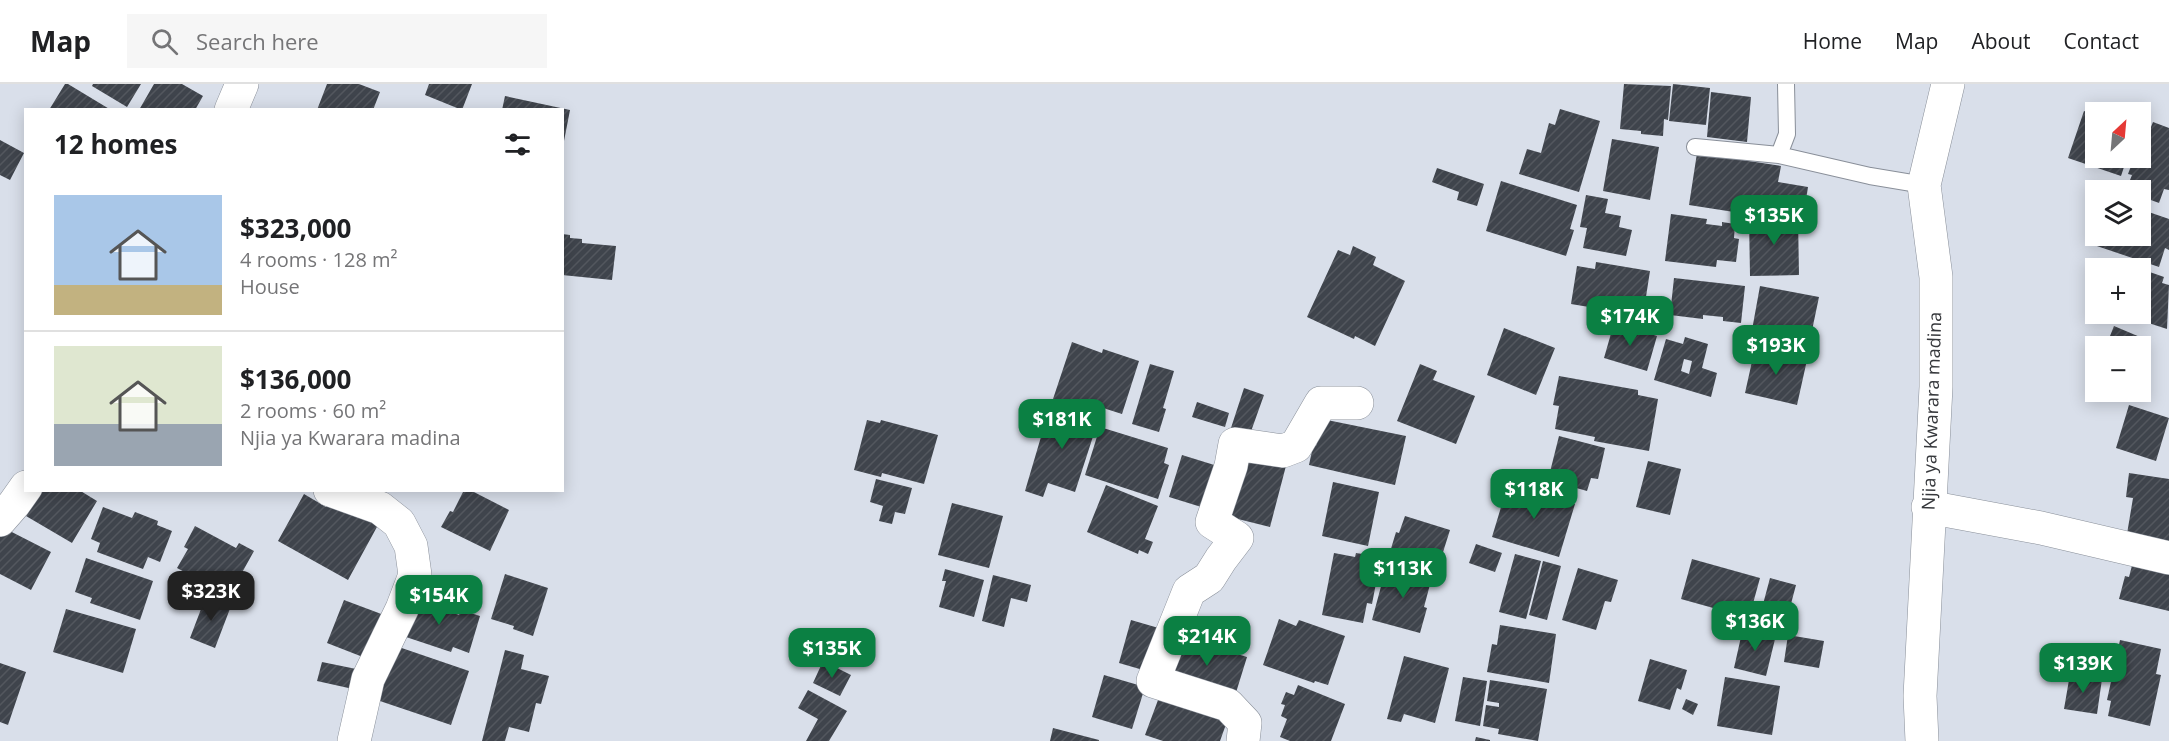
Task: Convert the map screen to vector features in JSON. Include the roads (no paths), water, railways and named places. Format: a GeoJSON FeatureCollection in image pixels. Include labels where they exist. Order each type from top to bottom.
{"type":"FeatureCollection","features":[{"type":"Feature","properties":{"kind":"street"},"geometry":{"type":"LineString","coordinates":[[232,108],[242,84]]}},
{"type":"Feature","properties":{"kind":"street","name":"Njia ya Kwarara madina"},"geometry":{"type":"LineString","coordinates":[[1922,741],[1920,696],[1936,387],[1936,277],[1924,185],[1948,84]]}},
{"type":"Feature","properties":{"kind":"street"},"geometry":{"type":"LineString","coordinates":[[1243,741],[1245,723],[1228,705],[1152,681],[1190,591],[1209,578],[1237,538],[1212,522],[1231,466],[1235,444],[1283,451],[1296,446],[1321,403],[1357,403]]}},
{"type":"Feature","properties":{"kind":"street"},"geometry":{"type":"LineString","coordinates":[[0,520],[24,490]]}},
{"type":"Feature","properties":{"kind":"street"},"geometry":{"type":"LineString","coordinates":[[336,492],[380,508],[399,523],[411,546],[415,575],[402,609],[368,679],[354,741]]}},
{"type":"Feature","properties":{"kind":"street"},"geometry":{"type":"LineString","coordinates":[[1928,507],[2041,528],[2169,558]]}},
{"type":"Feature","properties":{"kind":"lane"},"geometry":{"type":"LineString","coordinates":[[1779,155],[1787,134],[1786,84]]}},
{"type":"Feature","properties":{"kind":"lane"},"geometry":{"type":"LineString","coordinates":[[1695,147],[1779,155],[1870,176],[1924,185]]}}]}
